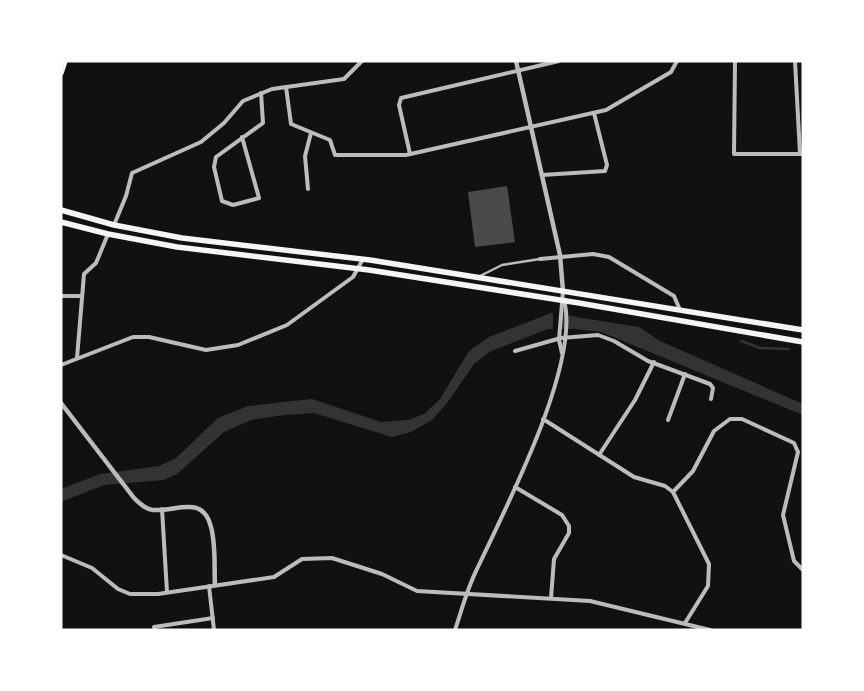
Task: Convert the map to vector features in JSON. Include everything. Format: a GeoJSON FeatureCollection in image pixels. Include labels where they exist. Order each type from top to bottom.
{"type":"FeatureCollection","features":[{"type":"Feature","properties":{"kind":"highway"},"geometry":{"type":"LineString","coordinates":[[61,73],[65,61]]}},
{"type":"Feature","properties":{"kind":"highway"},"geometry":{"type":"LineString","coordinates":[[61,210],[114,224],[182,238],[363,259],[803,330]]}},
{"type":"Feature","properties":{"kind":"highway"},"geometry":{"type":"LineString","coordinates":[[61,222],[108,234],[177,247],[359,269],[563,301],[803,342]]}},
{"type":"Feature","properties":{"kind":"street"},"geometry":{"type":"LineString","coordinates":[[114,224],[126,196],[132,173],[201,142],[224,123],[240,102],[261,93],[286,87],[344,79],[362,61]]}},
{"type":"Feature","properties":{"kind":"street"},"geometry":{"type":"LineString","coordinates":[[455,630],[467,592],[543,420],[562,359],[565,337],[566,312],[563,301],[560,256],[516,61]]}},
{"type":"Feature","properties":{"kind":"street"},"geometry":{"type":"LineString","coordinates":[[400,100],[404,97],[559,61]]}},
{"type":"Feature","properties":{"kind":"street"},"geometry":{"type":"LineString","coordinates":[[286,87],[290,122],[331,141],[333,153],[337,156],[410,154],[608,109],[671,72],[677,61]]}},
{"type":"Feature","properties":{"kind":"street"},"geometry":{"type":"LineString","coordinates":[[735,61],[734,154],[801,154],[795,61]]}},
{"type":"Feature","properties":{"kind":"street"},"geometry":{"type":"LineString","coordinates":[[242,137],[259,198],[233,205],[222,201],[214,167],[216,158],[242,137],[263,123],[261,93]]}},
{"type":"Feature","properties":{"kind":"street"},"geometry":{"type":"LineString","coordinates":[[394,97],[400,100]]}},
{"type":"Feature","properties":{"kind":"street"},"geometry":{"type":"LineString","coordinates":[[400,100],[399,104],[410,154]]}},
{"type":"Feature","properties":{"kind":"street"},"geometry":{"type":"LineString","coordinates":[[542,175],[605,171],[607,165],[594,113]]}},
{"type":"Feature","properties":{"kind":"street"},"geometry":{"type":"LineString","coordinates":[[308,189],[305,156],[311,133]]}},
{"type":"Feature","properties":{"kind":"street"},"geometry":{"type":"LineString","coordinates":[[78,358],[84,274],[95,264],[108,234]]}},
{"type":"Feature","properties":{"kind":"street"},"geometry":{"type":"LineString","coordinates":[[478,277],[502,266],[560,256],[593,254],[609,257],[674,296],[680,310]]}},
{"type":"Feature","properties":{"kind":"street"},"geometry":{"type":"LineString","coordinates":[[61,365],[125,340],[141,336],[206,350],[238,345],[282,328],[349,280],[359,269],[363,259]]}},
{"type":"Feature","properties":{"kind":"street"},"geometry":{"type":"LineString","coordinates":[[61,296],[81,296]]}},
{"type":"Feature","properties":{"kind":"street"},"geometry":{"type":"LineString","coordinates":[[562,359],[559,337],[560,311],[563,301]]}},
{"type":"Feature","properties":{"kind":"street"},"geometry":{"type":"LineString","coordinates":[[515,351],[559,337],[589,335],[606,337],[648,361],[712,386],[711,399]]}},
{"type":"Feature","properties":{"kind":"street"},"geometry":{"type":"LineString","coordinates":[[599,455],[635,400],[654,362]]}},
{"type":"Feature","properties":{"kind":"street"},"geometry":{"type":"LineString","coordinates":[[668,420],[685,374]]}},
{"type":"Feature","properties":{"kind":"street"},"geometry":{"type":"LineString","coordinates":[[61,402],[134,498],[146,508],[162,509],[189,506],[200,509],[208,517],[212,529],[215,585]]}},
{"type":"Feature","properties":{"kind":"street"},"geometry":{"type":"LineString","coordinates":[[673,492],[693,471],[714,431],[730,419],[742,419],[794,443],[798,452],[783,515],[794,558],[802,569]]}},
{"type":"Feature","properties":{"kind":"street"},"geometry":{"type":"LineString","coordinates":[[543,420],[634,477],[665,486],[673,492],[708,564],[708,586],[685,623]]}},
{"type":"Feature","properties":{"kind":"street"},"geometry":{"type":"LineString","coordinates":[[515,487],[562,515],[569,526],[569,534],[554,560],[551,598]]}},
{"type":"Feature","properties":{"kind":"street"},"geometry":{"type":"LineString","coordinates":[[162,509],[167,592]]}},
{"type":"Feature","properties":{"kind":"street"},"geometry":{"type":"LineString","coordinates":[[61,555],[92,568],[118,589],[130,594],[167,592],[274,577],[302,559],[332,558],[382,574],[417,590],[590,601],[710,630]]}},
{"type":"Feature","properties":{"kind":"street"},"geometry":{"type":"LineString","coordinates":[[209,586],[214,630]]}},
{"type":"Feature","properties":{"kind":"street"},"geometry":{"type":"LineString","coordinates":[[155,630],[154,627],[213,618]]}},
{"type":"Feature","properties":{"kind":"shaded area"},"geometry":{"type":"Polygon","coordinates":[[[551,313],[639,327],[660,341],[803,404],[803,415],[601,332],[548,329],[491,351],[474,364],[447,403],[432,420],[411,432],[392,437],[314,413],[251,420],[224,432],[177,474],[164,480],[104,485],[61,502],[61,489],[100,474],[159,466],[175,459],[218,418],[248,406],[312,399],[381,422],[408,420],[424,414],[440,399],[469,351],[489,337],[551,313]]]}},
{"type":"Feature","properties":{"kind":"pier"},"geometry":{"type":"Polygon","coordinates":[[[553,311],[563,313],[562,331],[553,332],[553,311]]]}},
{"type":"Feature","properties":{"kind":"building"},"geometry":{"type":"Polygon","coordinates":[[[507,186],[515,242],[475,247],[468,192],[507,186]]]}},
{"type":"Feature","properties":{"kind":"waterway"},"geometry":{"type":"LineString","coordinates":[[741,341],[760,348],[789,349]]}}]}
